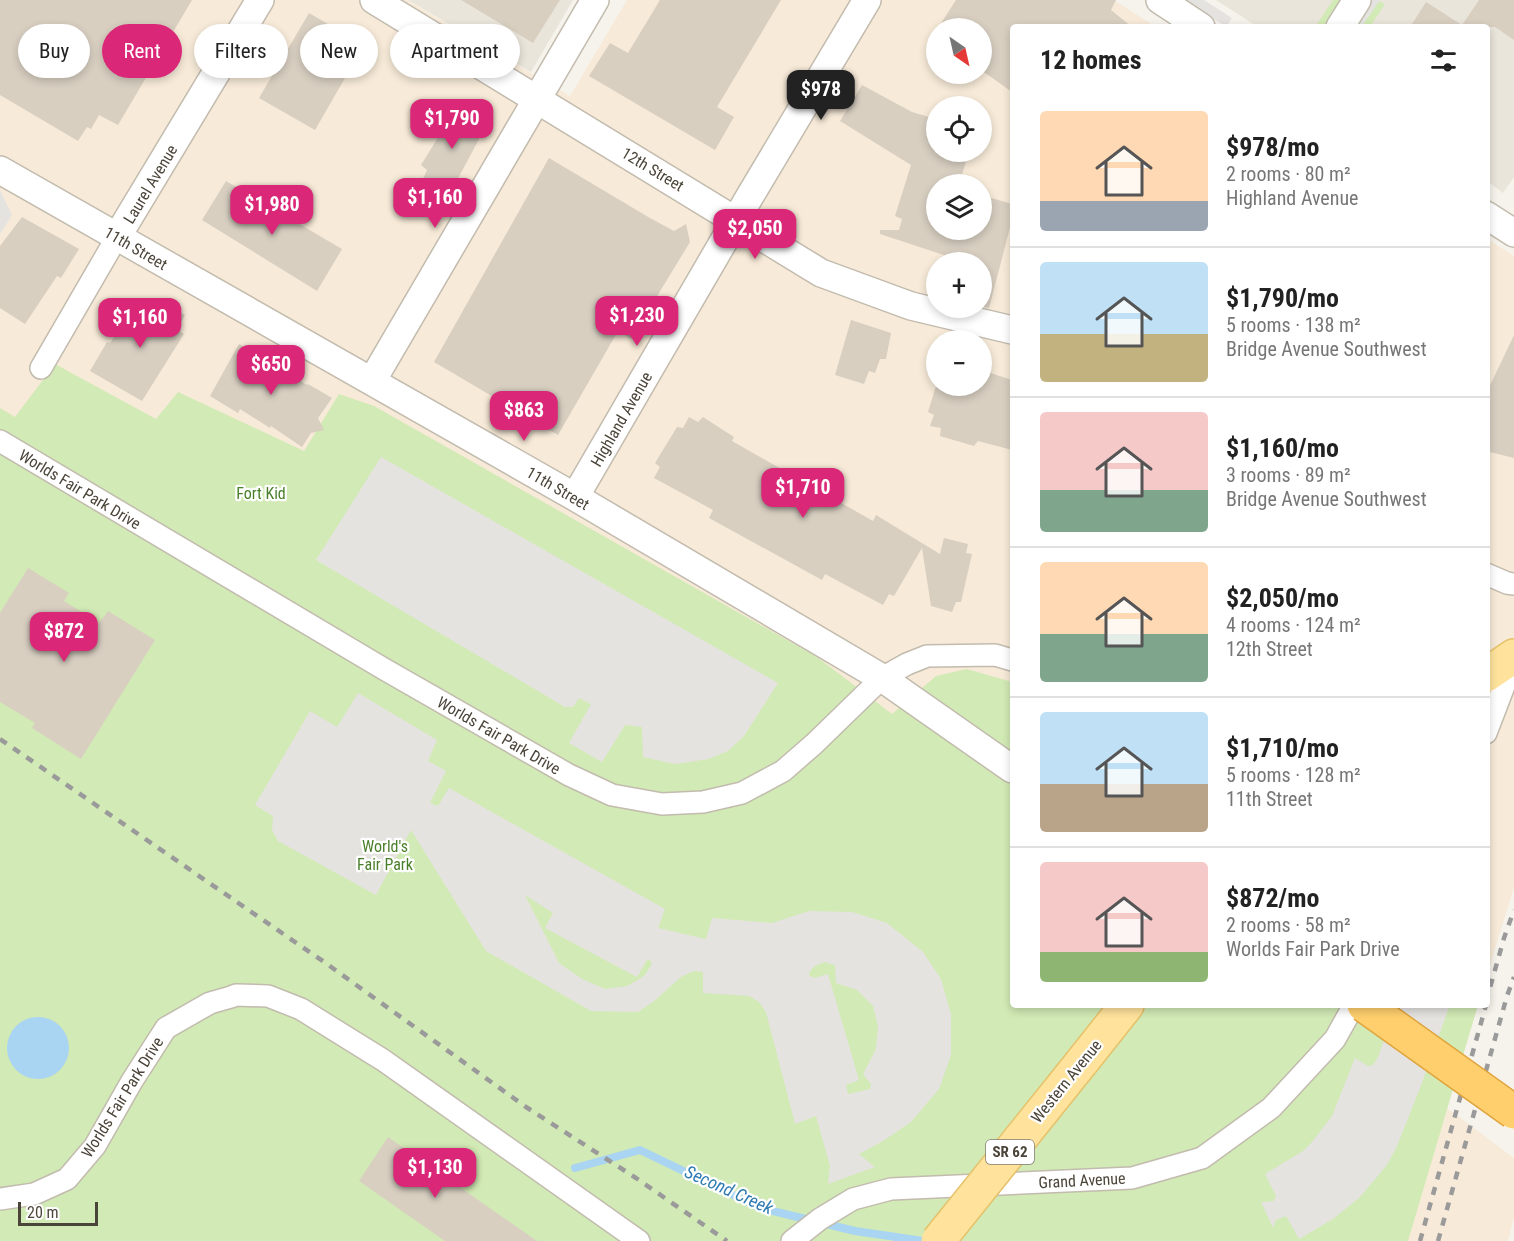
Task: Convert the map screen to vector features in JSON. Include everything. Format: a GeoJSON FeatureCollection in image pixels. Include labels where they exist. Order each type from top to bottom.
{"type":"FeatureCollection","features":[{"type":"Feature","properties":{"kind":"highway"},"geometry":{"type":"LineString","coordinates":[[1368,1008],[1514,1112]]}},
{"type":"Feature","properties":{"kind":"main road"},"geometry":{"type":"LineString","coordinates":[[1490,673],[1514,658]]}},
{"type":"Feature","properties":{"kind":"main road","name":"Western Avenue"},"geometry":{"type":"LineString","coordinates":[[938,1241],[1121,1012]]}},
{"type":"Feature","properties":{"kind":"street","name":"Laurel Avenue"},"geometry":{"type":"LineString","coordinates":[[41,368],[260,0]]}},
{"type":"Feature","properties":{"kind":"street","name":"12th Street"},"geometry":{"type":"LineString","coordinates":[[374,0],[821,273],[910,306],[1010,330]]}},
{"type":"Feature","properties":{"kind":"street"},"geometry":{"type":"LineString","coordinates":[[372,381],[595,0]]}},
{"type":"Feature","properties":{"kind":"street","name":"Highland Avenue"},"geometry":{"type":"LineString","coordinates":[[575,497],[867,0]]}},
{"type":"Feature","properties":{"kind":"street"},"geometry":{"type":"LineString","coordinates":[[1160,0],[1196,24]]}},
{"type":"Feature","properties":{"kind":"street"},"geometry":{"type":"LineString","coordinates":[[1342,24],[1357,0]]}},
{"type":"Feature","properties":{"kind":"street","name":"11th Street"},"geometry":{"type":"LineString","coordinates":[[0,170],[575,497],[882,678],[1010,769]]}},
{"type":"Feature","properties":{"kind":"street"},"geometry":{"type":"LineString","coordinates":[[1490,218],[1514,233]]}},
{"type":"Feature","properties":{"kind":"street","name":"Worlds Fair Park Drive"},"geometry":{"type":"LineString","coordinates":[[0,441],[548,764],[612,795],[662,804],[703,802],[742,793],[783,771],[882,678],[907,664],[927,656],[996,656],[1010,660]]}},
{"type":"Feature","properties":{"kind":"street"},"geometry":{"type":"LineString","coordinates":[[1490,576],[1514,584]]}},
{"type":"Feature","properties":{"kind":"street"},"geometry":{"type":"LineString","coordinates":[[1490,722],[1514,658]]}},
{"type":"Feature","properties":{"kind":"street","name":"Worlds Fair Park Drive"},"geometry":{"type":"LineString","coordinates":[[0,1199],[34,1194],[67,1179],[95,1146],[166,1028],[210,1003],[236,995],[268,996],[301,1009],[383,1060],[639,1241]]}},
{"type":"Feature","properties":{"kind":"street","name":"Grand Avenue"},"geometry":{"type":"LineString","coordinates":[[799,1235],[820,1219],[854,1199],[891,1189],[1132,1178],[1202,1158],[1271,1108],[1335,1039],[1352,1008]]}},
{"type":"Feature","properties":{"kind":"shaded area","name":"World's Fair Park"},"geometry":{"type":"Polygon","coordinates":[[[0,0],[407,0],[448,24],[390,24],[390,78],[520,78],[520,67],[570,96],[627,0],[1114,0],[1151,24],[1010,24],[1010,1008],[1477,1008],[1447,1108],[1514,1158],[1514,1217],[1508,1241],[0,1241],[0,0]]]}},
{"type":"Feature","properties":{"kind":"shaded area"},"geometry":{"type":"Polygon","coordinates":[[[408,0],[573,0],[531,72],[520,66],[520,24],[449,24],[408,0]]]}},
{"type":"Feature","properties":{"kind":"shaded area"},"geometry":{"type":"Polygon","coordinates":[[[1186,0],[1204,0],[1232,18],[1228,24],[1222,24],[1186,0]]]}},
{"type":"Feature","properties":{"kind":"shaded area"},"geometry":{"type":"Polygon","coordinates":[[[1216,0],[1514,0],[1514,177],[1503,193],[1490,183],[1490,24],[1253,24],[1216,0]]]}},
{"type":"Feature","properties":{"kind":"shaded area"},"geometry":{"type":"Polygon","coordinates":[[[1368,0],[1380,0],[1363,24],[1352,24],[1368,0]]]}},
{"type":"Feature","properties":{"kind":"shaded area"},"geometry":{"type":"Polygon","coordinates":[[[0,190],[12,215],[0,234],[0,190]]]}},
{"type":"Feature","properties":{"kind":"shaded area"},"geometry":{"type":"Polygon","coordinates":[[[1490,241],[1514,256],[1514,887],[1490,965],[1490,241]]]}},
{"type":"Feature","properties":{"kind":"shaded area"},"geometry":{"type":"Polygon","coordinates":[[[381,457],[778,683],[744,736],[728,751],[709,759],[675,764],[643,757],[642,727],[625,725],[602,762],[569,743],[591,704],[579,698],[573,707],[565,707],[316,560],[381,457]]]}},
{"type":"Feature","properties":{"kind":"shaded area"},"geometry":{"type":"Polygon","coordinates":[[[358,693],[437,740],[428,761],[446,771],[430,803],[438,806],[449,788],[665,909],[658,928],[706,939],[712,918],[772,923],[809,911],[852,912],[887,923],[923,952],[941,979],[951,1014],[951,1055],[939,1089],[911,1122],[859,1154],[875,1167],[828,1184],[830,1166],[816,1116],[795,1124],[766,1012],[759,1002],[749,996],[703,993],[703,972],[694,971],[681,977],[638,1012],[591,1011],[486,951],[411,830],[376,895],[278,841],[272,830],[273,816],[255,805],[310,711],[337,727],[358,693]],[[525,895],[559,963],[582,979],[605,989],[627,986],[644,976],[652,964],[650,960],[647,960],[637,977],[545,928],[553,913],[525,895]],[[824,962],[815,966],[809,975],[814,978],[828,974],[859,1080],[846,1085],[848,1094],[870,1089],[871,1084],[863,1074],[876,1049],[878,1026],[873,1006],[857,990],[836,983],[835,965],[824,962]]]}},
{"type":"Feature","properties":{"kind":"shaded area"},"geometry":{"type":"Polygon","coordinates":[[[1396,1008],[1449,1008],[1420,1088],[1387,1165],[1359,1198],[1333,1219],[1299,1239],[1286,1216],[1276,1220],[1273,1228],[1261,1202],[1274,1201],[1276,1196],[1265,1174],[1303,1151],[1312,1142],[1332,1116],[1355,1058],[1368,1066],[1373,1065],[1396,1008]]]}},
{"type":"Feature","properties":{"kind":"green space"},"geometry":{"type":"Polygon","coordinates":[[[1333,0],[1341,0],[1325,24],[1317,24],[1333,0]]]}},
{"type":"Feature","properties":{"kind":"green space"},"geometry":{"type":"Polygon","coordinates":[[[1379,1],[1385,4],[1372,24],[1363,24],[1379,1]]]}},
{"type":"Feature","properties":{"kind":"green space","name":"World's Fair Park"},"geometry":{"type":"Polygon","coordinates":[[[55,364],[156,419],[178,392],[304,451],[339,394],[374,406],[817,657],[892,714],[936,676],[967,669],[1010,681],[1010,1008],[1477,1008],[1408,1241],[0,1241],[0,408],[15,417],[55,364]]]}},
{"type":"Feature","properties":{"kind":"water"},"geometry":{"type":"Polygon","coordinates":[[[38,1017],[60,1026],[69,1048],[60,1070],[38,1079],[16,1070],[7,1048],[16,1026],[38,1017]]]}},
{"type":"Feature","properties":{"kind":"building"},"geometry":{"type":"Polygon","coordinates":[[[0,0],[192,0],[178,24],[102,24],[102,78],[146,78],[118,125],[99,115],[91,129],[87,127],[78,141],[0,95],[0,0]]]}},
{"type":"Feature","properties":{"kind":"building"},"geometry":{"type":"Polygon","coordinates":[[[461,0],[560,0],[533,43],[520,35],[520,24],[501,24],[461,0]]]}},
{"type":"Feature","properties":{"kind":"building"},"geometry":{"type":"Polygon","coordinates":[[[660,0],[781,0],[717,107],[734,117],[715,150],[589,76],[610,43],[628,53],[660,0]]]}},
{"type":"Feature","properties":{"kind":"building"},"geometry":{"type":"Polygon","coordinates":[[[956,0],[1116,0],[1111,10],[1128,24],[1010,24],[1010,91],[992,78],[992,18],[944,18],[956,0]]]}},
{"type":"Feature","properties":{"kind":"building"},"geometry":{"type":"Polygon","coordinates":[[[1479,0],[1514,0],[1514,40],[1495,27],[1490,27],[1490,24],[1463,24],[1479,0]]]}},
{"type":"Feature","properties":{"kind":"building"},"geometry":{"type":"Polygon","coordinates":[[[1426,2],[1460,24],[1412,24],[1426,2]]]}},
{"type":"Feature","properties":{"kind":"building"},"geometry":{"type":"Polygon","coordinates":[[[309,13],[328,24],[303,24],[309,13]]]}},
{"type":"Feature","properties":{"kind":"building"},"geometry":{"type":"Polygon","coordinates":[[[300,28],[300,78],[345,78],[315,130],[259,98],[271,78],[288,78],[288,49],[300,28]]]}},
{"type":"Feature","properties":{"kind":"building"},"geometry":{"type":"Polygon","coordinates":[[[862,85],[912,112],[926,116],[926,162],[966,162],[962,174],[926,174],[926,240],[992,240],[992,198],[1010,203],[1010,228],[992,297],[992,252],[935,252],[880,234],[880,230],[899,230],[902,219],[895,216],[911,165],[840,121],[862,85]]]}},
{"type":"Feature","properties":{"kind":"building"},"geometry":{"type":"Polygon","coordinates":[[[455,110],[486,126],[454,186],[447,180],[439,190],[422,181],[427,170],[421,165],[455,110]]]}},
{"type":"Feature","properties":{"kind":"building"},"geometry":{"type":"Polygon","coordinates":[[[549,158],[674,231],[686,224],[690,242],[631,339],[618,331],[558,435],[434,362],[549,158]]]}},
{"type":"Feature","properties":{"kind":"building"},"geometry":{"type":"Polygon","coordinates":[[[226,181],[342,249],[317,291],[202,220],[226,181]]]}},
{"type":"Feature","properties":{"kind":"building"},"geometry":{"type":"Polygon","coordinates":[[[22,217],[79,249],[61,278],[57,276],[25,324],[0,308],[0,246],[22,217]]]}},
{"type":"Feature","properties":{"kind":"building"},"geometry":{"type":"Polygon","coordinates":[[[141,299],[158,310],[165,304],[185,315],[177,330],[184,334],[142,401],[90,371],[107,342],[110,343],[141,299]]]}},
{"type":"Feature","properties":{"kind":"building"},"geometry":{"type":"Polygon","coordinates":[[[851,320],[891,333],[886,359],[880,359],[875,373],[869,371],[864,384],[835,375],[851,320]]]}},
{"type":"Feature","properties":{"kind":"building"},"geometry":{"type":"Polygon","coordinates":[[[1514,335],[1514,458],[1490,452],[1490,386],[1514,335]]]}},
{"type":"Feature","properties":{"kind":"building"},"geometry":{"type":"Polygon","coordinates":[[[239,344],[332,398],[318,418],[324,430],[311,433],[302,447],[271,426],[270,428],[240,409],[238,413],[210,396],[239,344]]]}},
{"type":"Feature","properties":{"kind":"building"},"geometry":{"type":"Polygon","coordinates":[[[992,374],[1010,379],[1010,449],[978,441],[974,446],[940,436],[941,428],[930,426],[934,415],[928,412],[933,396],[992,396],[992,374]]]}},
{"type":"Feature","properties":{"kind":"building"},"geometry":{"type":"Polygon","coordinates":[[[689,417],[698,422],[703,417],[734,437],[732,441],[873,521],[876,515],[940,554],[944,538],[968,544],[966,553],[972,554],[961,602],[956,602],[952,612],[931,606],[922,548],[894,596],[889,594],[883,605],[825,574],[822,580],[709,518],[713,510],[654,478],[660,467],[655,463],[677,427],[683,428],[689,417]]]}},
{"type":"Feature","properties":{"kind":"building"},"geometry":{"type":"Polygon","coordinates":[[[28,568],[69,593],[64,601],[99,623],[108,611],[155,640],[81,759],[32,728],[35,723],[0,702],[0,613],[28,568]]]}},
{"type":"Feature","properties":{"kind":"building"},"geometry":{"type":"Polygon","coordinates":[[[388,1137],[537,1241],[445,1241],[359,1181],[388,1137]]]}},
{"type":"Feature","properties":{"kind":"waterway","name":"Second Creek"},"geometry":{"type":"LineString","coordinates":[[575,1168],[640,1150],[760,1208],[855,1231],[923,1241]]}},
{"type":"Feature","properties":{"kind":"railway"},"geometry":{"type":"LineString","coordinates":[[0,739],[327,964],[526,1107],[636,1178],[727,1241]]}},
{"type":"Feature","properties":{"kind":"railway"},"geometry":{"type":"LineString","coordinates":[[1490,988],[1514,910]]}},
{"type":"Feature","properties":{"kind":"railway"},"geometry":{"type":"LineString","coordinates":[[1438,1241],[1514,977]]}},
{"type":"Feature","properties":{"kind":"railway"},"geometry":{"type":"LineString","coordinates":[[1420,1241],[1485,1008]]}},
{"type":"Feature","properties":{"kind":"park label","name":"Fort Kid"},"geometry":{"type":"Point","coordinates":[261,493]}}]}
